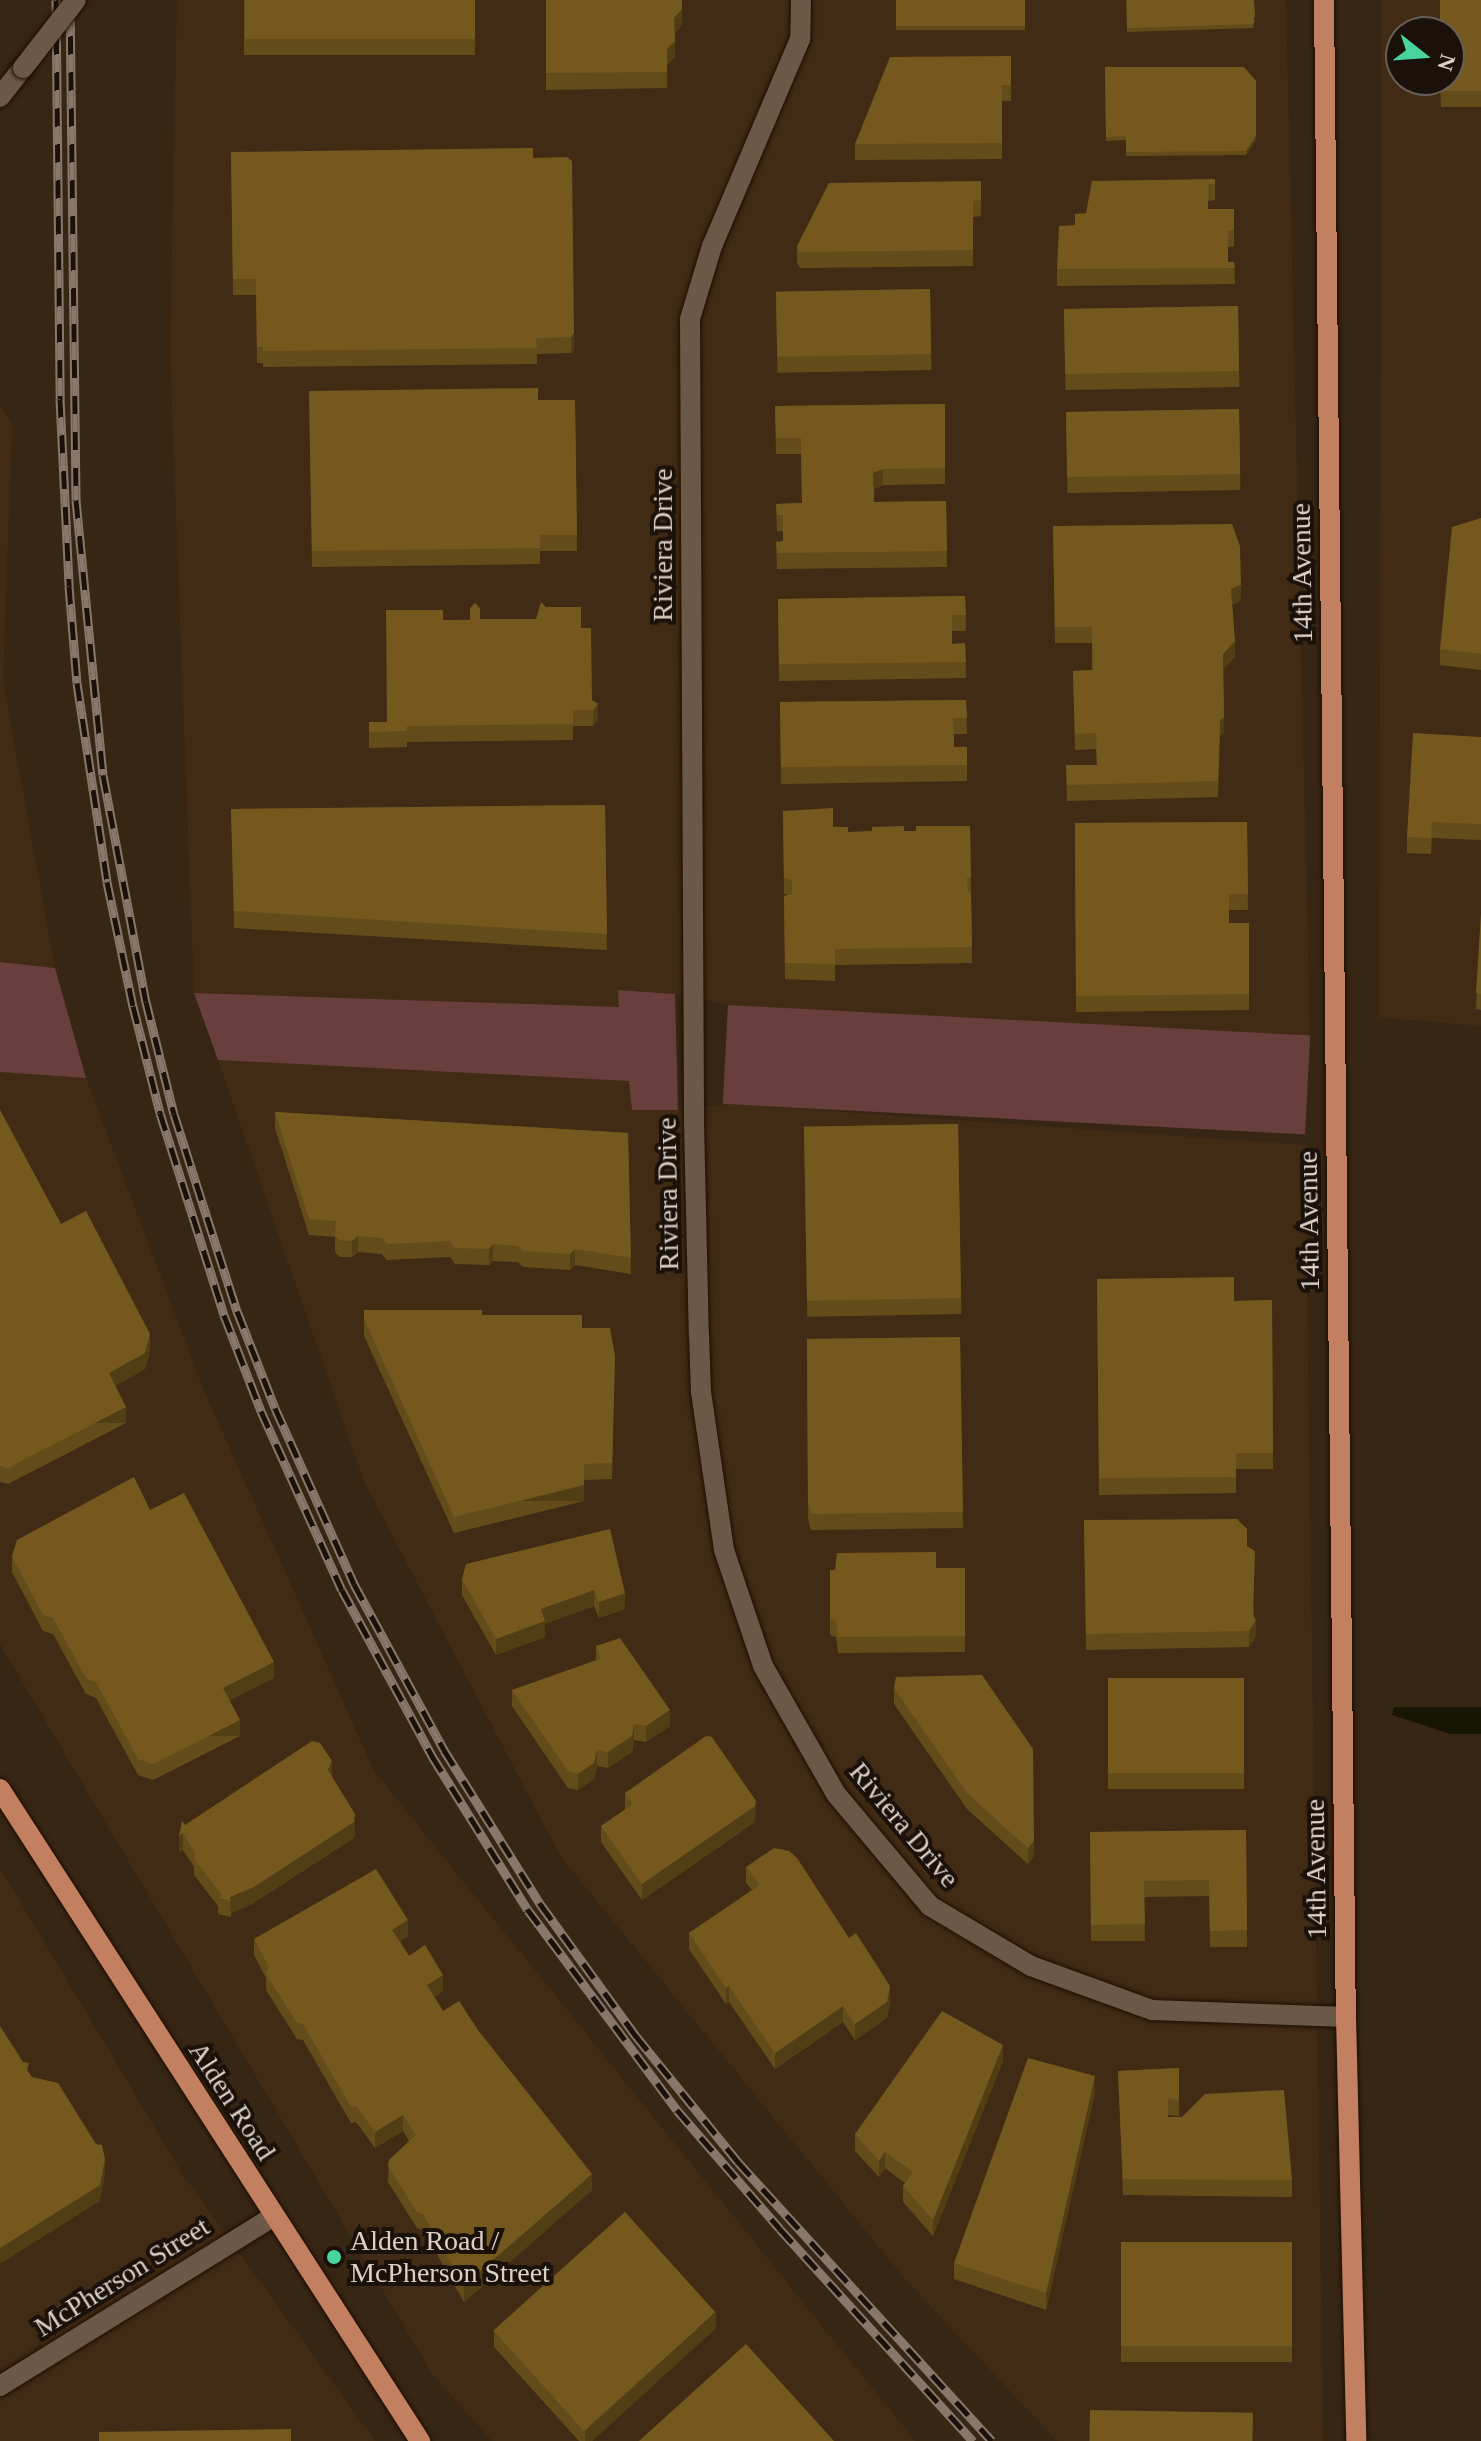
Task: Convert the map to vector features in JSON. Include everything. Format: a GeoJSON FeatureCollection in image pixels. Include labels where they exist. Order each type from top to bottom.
{"type":"FeatureCollection","features":[{"type":"Feature","properties":{"kind":"main road","name":"14th Avenue"},"geometry":{"type":"LineString","coordinates":[[1324,0],[1346,2017],[1356,2441]]}},
{"type":"Feature","properties":{"kind":"main road","name":"Alden Road"},"geometry":{"type":"LineString","coordinates":[[0,1789],[420,2441]]}},
{"type":"Feature","properties":{"kind":"street"},"geometry":{"type":"LineString","coordinates":[[0,97],[76,0]]}},
{"type":"Feature","properties":{"kind":"street","name":"Riviera Drive"},"geometry":{"type":"LineString","coordinates":[[801,0],[800,39],[770,117],[712,246],[690,319],[694,1122],[699,1335],[701,1392],[724,1550],[763,1666],[836,1794],[930,1906],[1031,1966],[1152,2010],[1346,2017]]}},
{"type":"Feature","properties":{"kind":"street","name":"McPherson Street"},"geometry":{"type":"LineString","coordinates":[[0,2386],[273,2217]]}},
{"type":"Feature","properties":{"kind":"shaded area"},"geometry":{"type":"Polygon","coordinates":[[[177,0],[1286,0],[1310,1038],[728,1005],[675,994],[619,990],[620,1007],[194,993],[170,351],[177,0]]]}},
{"type":"Feature","properties":{"kind":"shaded area"},"geometry":{"type":"Polygon","coordinates":[[[1382,0],[1481,0],[1481,1026],[1379,1017],[1382,0]]]}},
{"type":"Feature","properties":{"kind":"shaded area"},"geometry":{"type":"Polygon","coordinates":[[[0,406],[12,422],[3,681],[55,968],[0,962],[0,406]]]}},
{"type":"Feature","properties":{"kind":"shaded area"},"geometry":{"type":"Polygon","coordinates":[[[0,962],[55,968],[86,1078],[0,1072],[0,962]]]}},
{"type":"Feature","properties":{"kind":"shaded area"},"geometry":{"type":"Polygon","coordinates":[[[618,990],[675,994],[678,1110],[632,1110],[629,1081],[218,1060],[194,993],[619,1007],[618,990]]]}},
{"type":"Feature","properties":{"kind":"shaded area"},"geometry":{"type":"Polygon","coordinates":[[[728,1005],[1310,1036],[1305,1134],[723,1104],[728,1005]]]}},
{"type":"Feature","properties":{"kind":"shaded area"},"geometry":{"type":"Polygon","coordinates":[[[218,1060],[629,1081],[632,1110],[678,1110],[730,1104],[1305,1145],[1323,2441],[1057,2441],[906,2280],[561,1857],[364,1481],[218,1060]]]}},
{"type":"Feature","properties":{"kind":"shaded area"},"geometry":{"type":"Polygon","coordinates":[[[0,1072],[86,1078],[202,1386],[374,1771],[915,2441],[492,2441],[433,2375],[0,1644],[0,1072]]]}},
{"type":"Feature","properties":{"kind":"shaded area"},"geometry":{"type":"Polygon","coordinates":[[[1394,1707],[1481,1707],[1481,1734],[1451,1734],[1392,1715],[1394,1707]]]}},
{"type":"Feature","properties":{"kind":"shaded area"},"geometry":{"type":"Polygon","coordinates":[[[0,1868],[183,2175],[375,2441],[0,2441],[0,1868]]]}},
{"type":"Feature","properties":{"kind":"building"},"geometry":{"type":"Polygon","coordinates":[[[245,0],[475,0],[475,39],[245,39],[245,0]]]}},
{"type":"Feature","properties":{"kind":"building"},"geometry":{"type":"Polygon","coordinates":[[[546,0],[682,0],[682,9],[674,18],[675,41],[667,49],[667,72],[546,73],[546,0]]]}},
{"type":"Feature","properties":{"kind":"building"},"geometry":{"type":"Polygon","coordinates":[[[896,0],[1025,0],[1025,26],[896,26],[896,0]]]}},
{"type":"Feature","properties":{"kind":"building"},"geometry":{"type":"Polygon","coordinates":[[[1127,0],[1254,0],[1255,15],[1253,24],[1127,28],[1127,0]]]}},
{"type":"Feature","properties":{"kind":"building"},"geometry":{"type":"Polygon","coordinates":[[[1440,0],[1481,0],[1481,91],[1465,91],[1465,16],[1440,16],[1440,0]]]}},
{"type":"Feature","properties":{"kind":"building"},"geometry":{"type":"Polygon","coordinates":[[[1011,56],[1011,85],[1002,85],[1002,143],[855,144],[890,57],[1011,56]]]}},
{"type":"Feature","properties":{"kind":"building"},"geometry":{"type":"Polygon","coordinates":[[[1105,67],[1244,67],[1256,81],[1256,136],[1246,151],[1126,152],[1126,136],[1106,137],[1105,67]]]}},
{"type":"Feature","properties":{"kind":"building"},"geometry":{"type":"Polygon","coordinates":[[[533,148],[533,158],[567,157],[572,161],[574,333],[571,337],[536,338],[537,348],[263,351],[263,347],[257,347],[256,279],[233,279],[231,152],[533,148]]]}},
{"type":"Feature","properties":{"kind":"building"},"geometry":{"type":"Polygon","coordinates":[[[1215,179],[1215,184],[1208,184],[1208,209],[1234,209],[1234,230],[1228,231],[1228,262],[1234,262],[1235,268],[1057,269],[1059,226],[1075,225],[1075,214],[1086,213],[1092,181],[1215,179]]]}},
{"type":"Feature","properties":{"kind":"building"},"geometry":{"type":"Polygon","coordinates":[[[981,181],[981,200],[973,201],[973,250],[800,252],[797,246],[829,183],[981,181]]]}},
{"type":"Feature","properties":{"kind":"building"},"geometry":{"type":"Polygon","coordinates":[[[930,289],[931,354],[777,357],[776,292],[930,289]]]}},
{"type":"Feature","properties":{"kind":"building"},"geometry":{"type":"Polygon","coordinates":[[[1238,306],[1239,371],[1065,374],[1064,309],[1238,306]]]}},
{"type":"Feature","properties":{"kind":"building"},"geometry":{"type":"Polygon","coordinates":[[[538,388],[538,400],[575,400],[577,535],[540,535],[540,548],[312,551],[309,391],[538,388]]]}},
{"type":"Feature","properties":{"kind":"building"},"geometry":{"type":"Polygon","coordinates":[[[945,404],[945,468],[883,469],[873,473],[874,502],[946,501],[947,551],[777,553],[776,542],[783,541],[783,515],[777,515],[776,504],[802,503],[801,438],[776,438],[775,406],[945,404]]]}},
{"type":"Feature","properties":{"kind":"building"},"geometry":{"type":"Polygon","coordinates":[[[1239,409],[1240,474],[1067,477],[1066,412],[1239,409]]]}},
{"type":"Feature","properties":{"kind":"building"},"geometry":{"type":"Polygon","coordinates":[[[1481,518],[1481,654],[1440,649],[1452,527],[1481,518]]]}},
{"type":"Feature","properties":{"kind":"building"},"geometry":{"type":"Polygon","coordinates":[[[1232,524],[1240,546],[1241,585],[1231,589],[1235,641],[1223,654],[1224,717],[1220,720],[1218,781],[1067,785],[1066,765],[1097,765],[1096,733],[1075,734],[1073,671],[1093,670],[1092,627],[1055,627],[1053,526],[1232,524]]]}},
{"type":"Feature","properties":{"kind":"building"},"geometry":{"type":"Polygon","coordinates":[[[965,596],[966,615],[952,615],[952,644],[965,643],[966,662],[779,664],[778,599],[965,596]]]}},
{"type":"Feature","properties":{"kind":"building"},"geometry":{"type":"Polygon","coordinates":[[[541,602],[546,607],[581,607],[581,628],[591,628],[592,700],[598,704],[593,710],[573,710],[573,724],[407,726],[407,731],[369,732],[369,722],[387,722],[386,610],[443,610],[443,620],[470,620],[470,608],[475,603],[480,608],[480,619],[536,619],[541,602]]]}},
{"type":"Feature","properties":{"kind":"building"},"geometry":{"type":"Polygon","coordinates":[[[966,700],[967,718],[953,718],[954,747],[967,747],[967,765],[781,767],[780,702],[966,700]]]}},
{"type":"Feature","properties":{"kind":"building"},"geometry":{"type":"Polygon","coordinates":[[[1413,733],[1481,737],[1481,824],[1432,822],[1431,838],[1407,837],[1413,733]]]}},
{"type":"Feature","properties":{"kind":"building"},"geometry":{"type":"Polygon","coordinates":[[[605,805],[607,934],[234,911],[231,809],[605,805]]]}},
{"type":"Feature","properties":{"kind":"building"},"geometry":{"type":"Polygon","coordinates":[[[833,808],[833,827],[848,827],[848,832],[872,831],[872,827],[904,826],[904,831],[916,831],[916,826],[970,826],[971,877],[967,878],[968,892],[971,892],[972,947],[835,949],[835,964],[785,963],[784,896],[792,894],[792,880],[784,878],[783,811],[833,808]]]}},
{"type":"Feature","properties":{"kind":"building"},"geometry":{"type":"Polygon","coordinates":[[[1247,822],[1248,894],[1229,894],[1229,923],[1249,923],[1249,994],[1076,996],[1075,823],[1247,822]]]}},
{"type":"Feature","properties":{"kind":"building"},"geometry":{"type":"Polygon","coordinates":[[[1481,914],[1481,994],[1476,993],[1481,914]]]}},
{"type":"Feature","properties":{"kind":"building"},"geometry":{"type":"Polygon","coordinates":[[[0,1110],[61,1224],[86,1211],[150,1334],[145,1353],[109,1373],[126,1407],[8,1468],[0,1466],[0,1110]]]}},
{"type":"Feature","properties":{"kind":"building"},"geometry":{"type":"Polygon","coordinates":[[[275,1112],[628,1133],[631,1258],[575,1249],[570,1254],[523,1251],[518,1246],[493,1244],[489,1249],[455,1248],[450,1241],[387,1244],[382,1238],[358,1236],[352,1241],[340,1240],[335,1235],[336,1221],[309,1219],[275,1112]]]}},
{"type":"Feature","properties":{"kind":"building"},"geometry":{"type":"Polygon","coordinates":[[[958,1124],[961,1298],[807,1301],[804,1127],[958,1124]]]}},
{"type":"Feature","properties":{"kind":"building"},"geometry":{"type":"Polygon","coordinates":[[[1234,1277],[1234,1301],[1272,1300],[1273,1453],[1236,1453],[1236,1477],[1099,1478],[1097,1279],[1234,1277]]]}},
{"type":"Feature","properties":{"kind":"building"},"geometry":{"type":"Polygon","coordinates":[[[364,1310],[482,1310],[482,1315],[582,1315],[582,1328],[610,1328],[615,1356],[612,1463],[584,1464],[584,1485],[454,1517],[364,1319],[364,1310]]]}},
{"type":"Feature","properties":{"kind":"building"},"geometry":{"type":"Polygon","coordinates":[[[960,1337],[963,1512],[811,1514],[808,1502],[807,1339],[960,1337]]]}},
{"type":"Feature","properties":{"kind":"building"},"geometry":{"type":"Polygon","coordinates":[[[134,1477],[150,1510],[184,1493],[274,1662],[223,1688],[240,1720],[153,1764],[138,1759],[96,1682],[86,1678],[53,1618],[43,1615],[12,1556],[17,1540],[134,1477]]]}},
{"type":"Feature","properties":{"kind":"building"},"geometry":{"type":"Polygon","coordinates":[[[1237,1519],[1247,1529],[1247,1546],[1255,1551],[1253,1616],[1256,1620],[1249,1631],[1086,1634],[1084,1520],[1237,1519]]]}},
{"type":"Feature","properties":{"kind":"building"},"geometry":{"type":"Polygon","coordinates":[[[610,1529],[625,1593],[599,1602],[594,1590],[541,1609],[545,1621],[496,1639],[462,1579],[466,1564],[610,1529]]]}},
{"type":"Feature","properties":{"kind":"building"},"geometry":{"type":"Polygon","coordinates":[[[936,1552],[936,1568],[965,1568],[965,1636],[838,1637],[836,1621],[830,1619],[830,1570],[835,1570],[837,1553],[936,1552]]]}},
{"type":"Feature","properties":{"kind":"building"},"geometry":{"type":"Polygon","coordinates":[[[620,1638],[670,1710],[646,1726],[634,1724],[632,1736],[608,1752],[597,1750],[594,1763],[578,1774],[568,1771],[512,1690],[601,1659],[596,1646],[620,1638]]]}},
{"type":"Feature","properties":{"kind":"building"},"geometry":{"type":"Polygon","coordinates":[[[982,1675],[1033,1749],[1034,1841],[1028,1848],[967,1793],[894,1688],[896,1677],[982,1675]]]}},
{"type":"Feature","properties":{"kind":"building"},"geometry":{"type":"Polygon","coordinates":[[[1108,1678],[1244,1678],[1244,1773],[1108,1773],[1108,1678]]]}},
{"type":"Feature","properties":{"kind":"building"},"geometry":{"type":"Polygon","coordinates":[[[706,1736],[712,1737],[756,1801],[755,1806],[642,1884],[601,1826],[633,1804],[625,1793],[706,1736]]]}},
{"type":"Feature","properties":{"kind":"building"},"geometry":{"type":"Polygon","coordinates":[[[312,1741],[320,1743],[332,1761],[328,1770],[355,1814],[354,1822],[252,1888],[230,1897],[231,1901],[218,1898],[222,1895],[194,1859],[195,1853],[183,1833],[179,1836],[182,1821],[185,1825],[312,1741]]]}},
{"type":"Feature","properties":{"kind":"building"},"geometry":{"type":"Polygon","coordinates":[[[1246,1830],[1247,1930],[1210,1931],[1209,1880],[1144,1881],[1145,1924],[1091,1925],[1090,1832],[1246,1830]]]}},
{"type":"Feature","properties":{"kind":"building"},"geometry":{"type":"Polygon","coordinates":[[[774,1848],[789,1851],[797,1858],[849,1938],[856,1933],[890,1986],[887,2002],[855,2024],[843,2006],[775,2053],[689,1933],[760,1885],[746,1867],[774,1848]]]}},
{"type":"Feature","properties":{"kind":"building"},"geometry":{"type":"Polygon","coordinates":[[[376,1869],[408,1920],[392,1930],[409,1956],[425,1945],[443,1975],[427,1985],[443,2011],[459,2001],[478,2030],[592,2174],[464,2285],[423,2214],[417,2212],[388,2166],[389,2160],[416,2135],[403,2115],[375,2132],[356,2106],[351,2107],[303,2024],[297,2023],[266,1974],[269,1967],[254,1939],[376,1869]]]}},
{"type":"Feature","properties":{"kind":"building"},"geometry":{"type":"Polygon","coordinates":[[[942,2011],[1003,2045],[933,2220],[903,2186],[913,2172],[885,2152],[879,2161],[855,2134],[942,2011]]]}},
{"type":"Feature","properties":{"kind":"building"},"geometry":{"type":"Polygon","coordinates":[[[0,2026],[23,2062],[29,2063],[27,2070],[32,2077],[58,2083],[96,2144],[102,2145],[105,2159],[100,2185],[0,2248],[0,2026]]]}},
{"type":"Feature","properties":{"kind":"building"},"geometry":{"type":"Polygon","coordinates":[[[1028,2058],[1095,2076],[1046,2293],[954,2263],[1028,2058]]]}},
{"type":"Feature","properties":{"kind":"building"},"geometry":{"type":"Polygon","coordinates":[[[1179,2068],[1179,2100],[1168,2098],[1168,2117],[1182,2117],[1205,2094],[1284,2090],[1292,2180],[1123,2179],[1118,2071],[1179,2068]]]}},
{"type":"Feature","properties":{"kind":"building"},"geometry":{"type":"Polygon","coordinates":[[[625,2212],[715,2312],[584,2431],[493,2330],[625,2212]]]}},
{"type":"Feature","properties":{"kind":"building"},"geometry":{"type":"Polygon","coordinates":[[[1121,2242],[1292,2242],[1292,2346],[1121,2346],[1121,2242]]]}},
{"type":"Feature","properties":{"kind":"building"},"geometry":{"type":"Polygon","coordinates":[[[746,2344],[834,2441],[639,2441],[746,2344]]]}},
{"type":"Feature","properties":{"kind":"building"},"geometry":{"type":"Polygon","coordinates":[[[1090,2410],[1253,2413],[1252,2441],[1089,2441],[1090,2410]]]}},
{"type":"Feature","properties":{"kind":"building"},"geometry":{"type":"Polygon","coordinates":[[[291,2429],[291,2441],[99,2441],[99,2432],[291,2429]]]}},
{"type":"Feature","properties":{"kind":"railway"},"geometry":{"type":"LineString","coordinates":[[56,0],[60,399],[77,683],[107,882],[133,1006],[160,1113],[224,1315],[261,1411],[342,1590],[432,1756],[528,1910],[677,2110],[780,2229],[973,2441]]}},
{"type":"Feature","properties":{"kind":"railway"},"geometry":{"type":"LineString","coordinates":[[70,0],[76,500],[103,775],[146,1002],[174,1114],[237,1311],[275,1408],[354,1584],[444,1750],[541,1905],[636,2036],[738,2162],[992,2441]]}},
{"type":"Feature","properties":{"kind":"place","name":"Alden Road / McPherson Street"},"geometry":{"type":"Point","coordinates":[334,2257]}}]}
